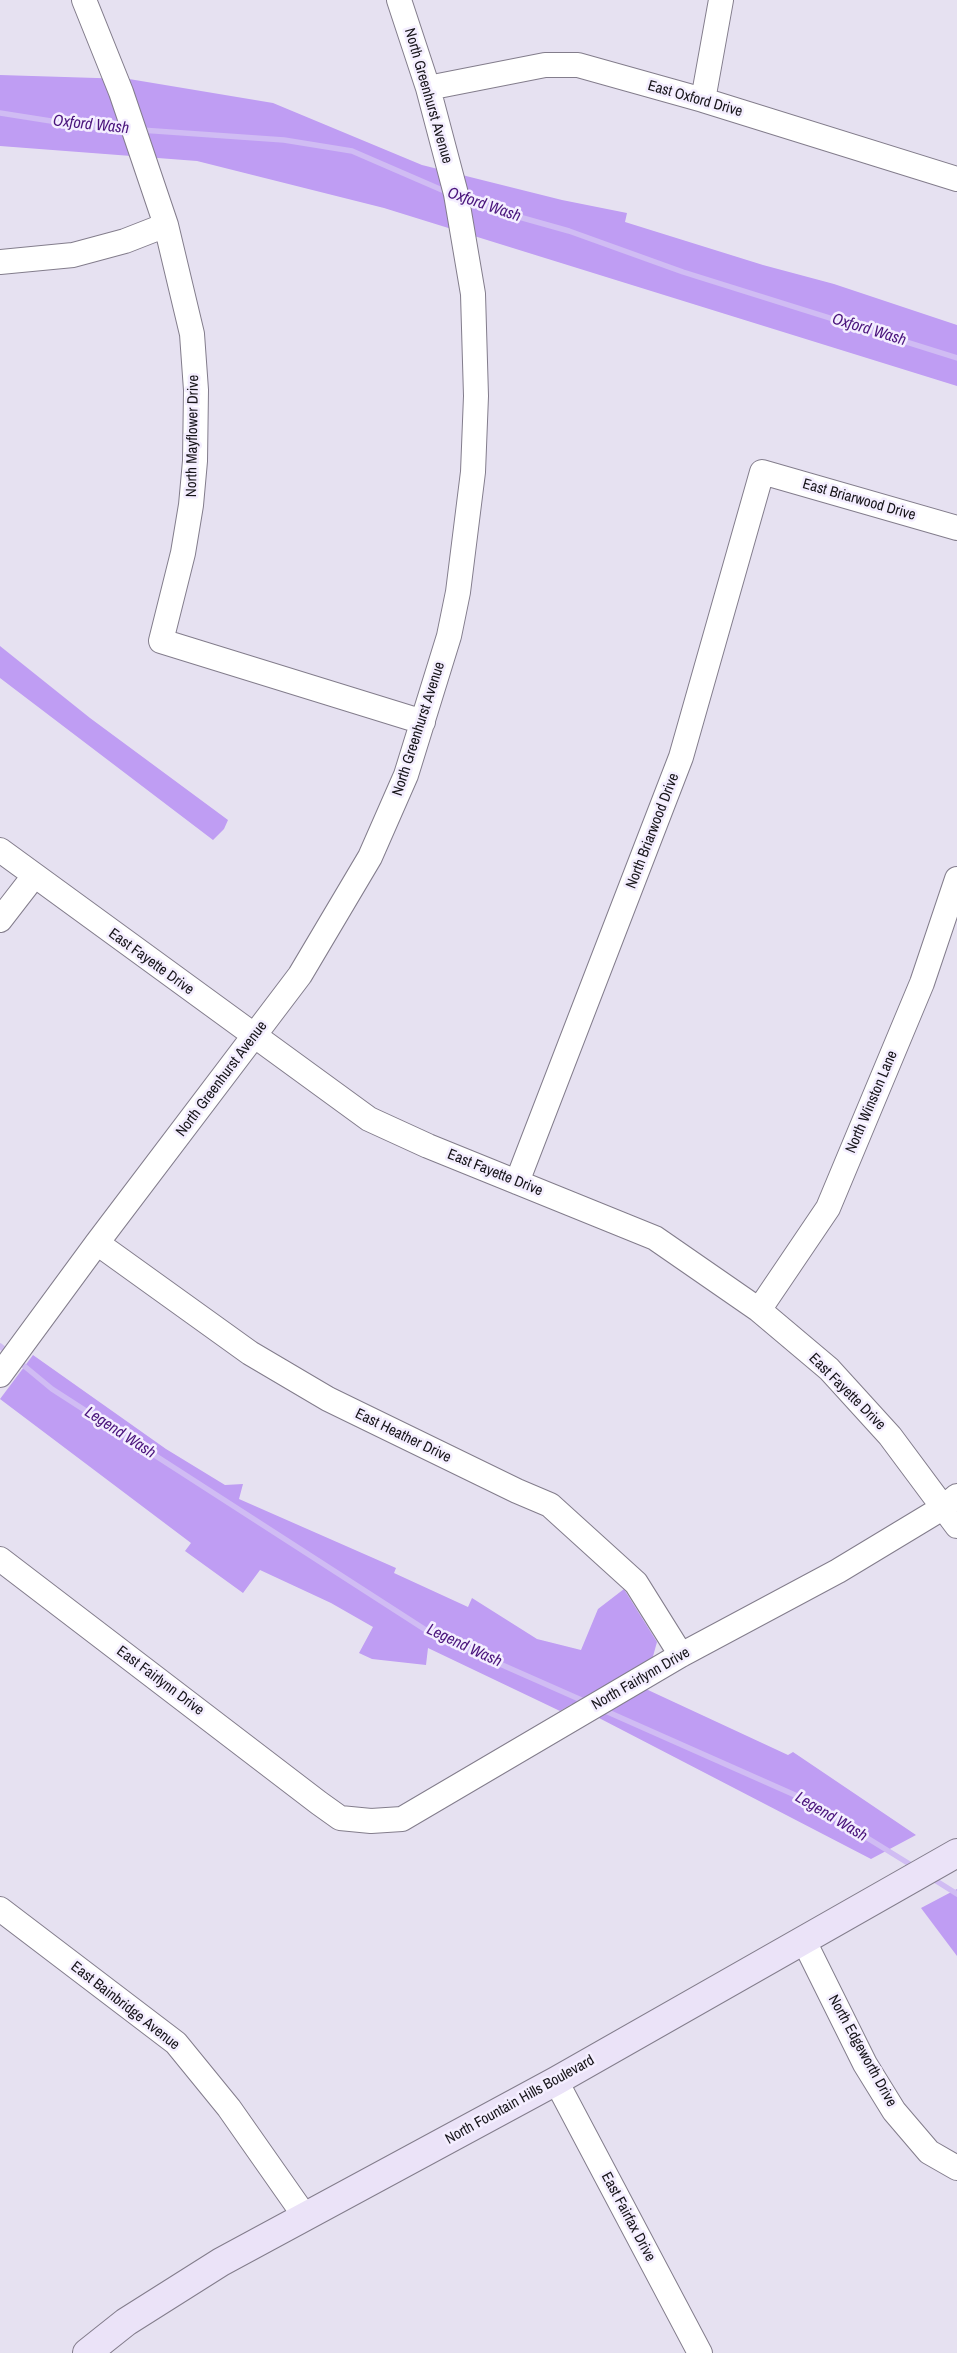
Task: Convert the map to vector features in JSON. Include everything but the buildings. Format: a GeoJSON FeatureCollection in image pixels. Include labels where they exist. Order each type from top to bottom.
{"type":"FeatureCollection","features":[{"type":"Feature","properties":{"kind":"main road","name":"North Fountain Hills Boulevard"},"geometry":{"type":"LineString","coordinates":[[87,2353],[126,2322],[221,2262],[304,2215],[556,2081],[957,1853]]}},
{"type":"Feature","properties":{"kind":"street","name":"North Mayflower Drive"},"geometry":{"type":"LineString","coordinates":[[84,0],[121,92],[166,225],[192,334],[196,390],[195,462],[191,505],[182,553],[161,641],[423,722]]}},
{"type":"Feature","properties":{"kind":"street","name":"North Greenhurst Avenue"},"geometry":{"type":"LineString","coordinates":[[0,1375],[97,1243],[300,975],[370,857],[406,775],[449,636],[458,592],[473,472],[476,396],[473,294],[457,196],[428,88],[399,0]]}},
{"type":"Feature","properties":{"kind":"street"},"geometry":{"type":"LineString","coordinates":[[702,100],[721,0]]}},
{"type":"Feature","properties":{"kind":"street","name":"East Oxford Drive"},"geometry":{"type":"LineString","coordinates":[[428,88],[545,65],[578,65],[702,100],[957,179]]}},
{"type":"Feature","properties":{"kind":"street"},"geometry":{"type":"LineString","coordinates":[[0,262],[73,255],[125,241],[166,225]]}},
{"type":"Feature","properties":{"kind":"street","name":"East Briarwood Drive"},"geometry":{"type":"LineString","coordinates":[[762,472],[957,528]]}},
{"type":"Feature","properties":{"kind":"street","name":"North Briarwood Drive"},"geometry":{"type":"LineString","coordinates":[[517,1182],[681,757],[762,472]]}},
{"type":"Feature","properties":{"kind":"street","name":"East Fayette Drive"},"geometry":{"type":"LineString","coordinates":[[0,850],[369,1119],[428,1146],[655,1238],[759,1310],[829,1369],[950,1501],[957,1526]]}},
{"type":"Feature","properties":{"kind":"street"},"geometry":{"type":"LineString","coordinates":[[0,920],[34,876]]}},
{"type":"Feature","properties":{"kind":"street","name":"North Winston Lane"},"geometry":{"type":"LineString","coordinates":[[759,1310],[828,1208],[922,983],[957,879]]}},
{"type":"Feature","properties":{"kind":"street","name":"East Heather Drive"},"geometry":{"type":"LineString","coordinates":[[97,1243],[250,1353],[328,1399],[517,1491],[550,1505],[636,1583],[681,1655]]}},
{"type":"Feature","properties":{"kind":"street","name":"North Fairlynn Drive"},"geometry":{"type":"LineString","coordinates":[[319,1803],[340,1818],[371,1821],[402,1819],[681,1655],[838,1571],[950,1501]]}},
{"type":"Feature","properties":{"kind":"street","name":"East Fairlynn Drive"},"geometry":{"type":"LineString","coordinates":[[0,1559],[319,1803]]}},
{"type":"Feature","properties":{"kind":"street","name":"East Bainbridge Avenue"},"geometry":{"type":"LineString","coordinates":[[0,1908],[176,2043],[229,2108],[304,2215]]}},
{"type":"Feature","properties":{"kind":"street","name":"North Edgeworth Drive"},"geometry":{"type":"LineString","coordinates":[[804,1941],[865,2064],[894,2111],[930,2152],[957,2168]]}},
{"type":"Feature","properties":{"kind":"street","name":"East Fairfax Drive"},"geometry":{"type":"LineString","coordinates":[[556,2081],[700,2353]]}},
{"type":"Feature","properties":{"kind":"shaded area"},"geometry":{"type":"Polygon","coordinates":[[[0,75],[129,79],[273,103],[422,165],[562,200],[627,213],[625,222],[763,265],[834,284],[957,325],[957,386],[384,208],[197,161],[0,146],[0,75]]]}},
{"type":"Feature","properties":{"kind":"shaded area"},"geometry":{"type":"Polygon","coordinates":[[[0,646],[90,718],[228,820],[224,829],[213,840],[0,678],[0,646]]]}},
{"type":"Feature","properties":{"kind":"shaded area"},"geometry":{"type":"Polygon","coordinates":[[[33,1355],[166,1449],[225,1485],[243,1484],[239,1499],[396,1568],[394,1573],[468,1607],[472,1598],[537,1639],[581,1650],[598,1609],[624,1589],[657,1642],[652,1660],[620,1677],[788,1755],[793,1752],[916,1835],[871,1859],[572,1704],[560,1711],[428,1648],[426,1665],[372,1659],[359,1653],[373,1627],[331,1603],[260,1570],[243,1593],[185,1551],[191,1543],[0,1399],[33,1355]]]}},
{"type":"Feature","properties":{"kind":"shaded area"},"geometry":{"type":"Polygon","coordinates":[[[957,1889],[957,1956],[921,1908],[957,1889]]]}},
{"type":"Feature","properties":{"kind":"waterway","name":"Oxford Wash"},"geometry":{"type":"LineString","coordinates":[[0,113],[89,127],[127,129]]}},
{"type":"Feature","properties":{"kind":"waterway","name":"Oxford Wash"},"geometry":{"type":"LineString","coordinates":[[141,130],[284,140],[352,151],[449,193]]}},
{"type":"Feature","properties":{"kind":"waterway","name":"Oxford Wash"},"geometry":{"type":"LineString","coordinates":[[462,199],[480,206],[569,231],[683,272],[957,358]]}},
{"type":"Feature","properties":{"kind":"waterway","name":"Legend Wash"},"geometry":{"type":"LineString","coordinates":[[0,1346],[10,1354]]}},
{"type":"Feature","properties":{"kind":"waterway","name":"Legend Wash"},"geometry":{"type":"LineString","coordinates":[[17,1360],[52,1389],[432,1634],[586,1702]]}},
{"type":"Feature","properties":{"kind":"waterway","name":"Legend Wash"},"geometry":{"type":"LineString","coordinates":[[601,1709],[804,1799],[916,1868]]}},
{"type":"Feature","properties":{"kind":"waterway","name":"Legend Wash"},"geometry":{"type":"LineString","coordinates":[[930,1877],[957,1894]]}}]}
